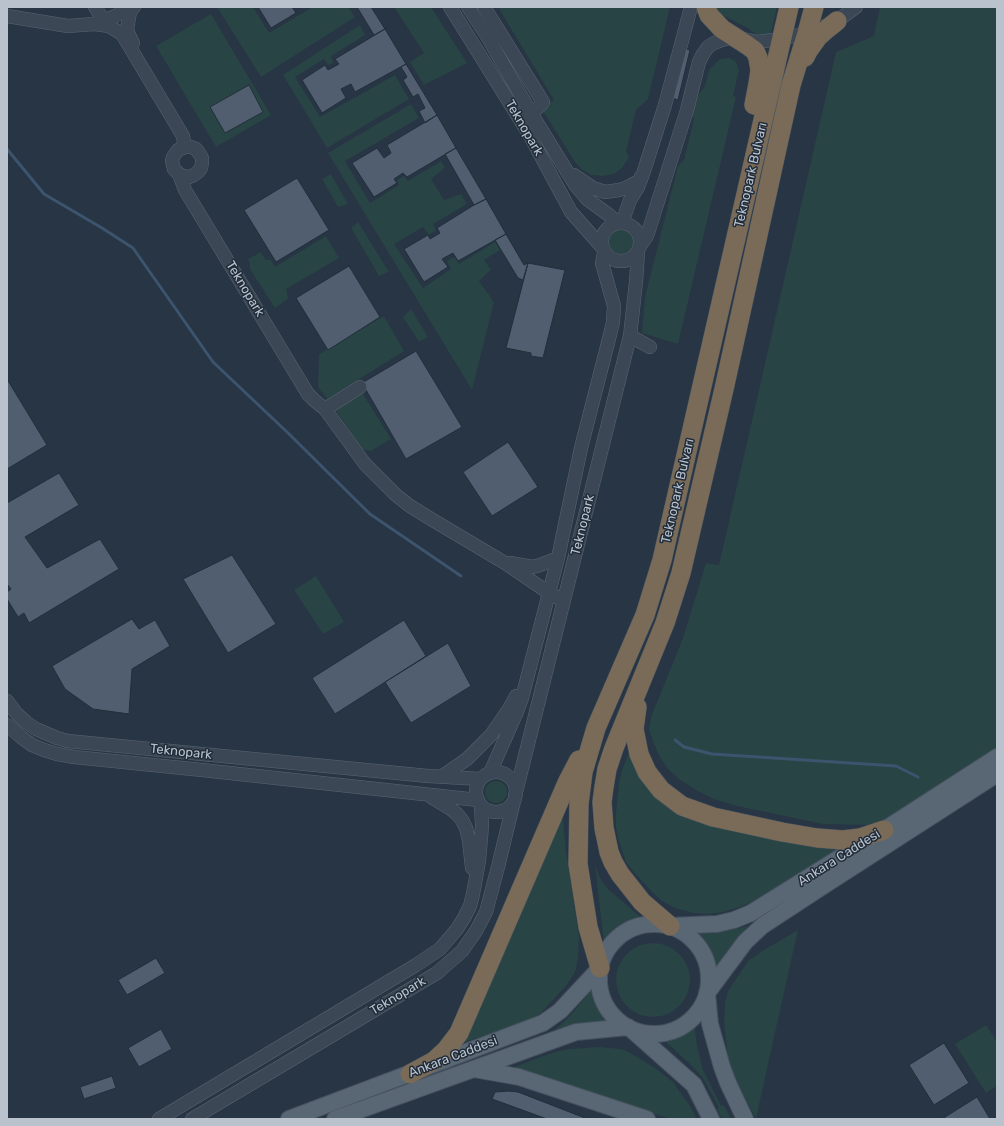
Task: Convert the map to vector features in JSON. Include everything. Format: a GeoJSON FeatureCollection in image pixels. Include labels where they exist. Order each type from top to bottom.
{"type":"FeatureCollection","features":[{"type":"Feature","properties":{"kind":"highway"},"geometry":{"type":"LineString","coordinates":[[706,7],[714,22],[755,51],[760,70],[709,308],[708,319],[711,350]]}},
{"type":"Feature","properties":{"kind":"highway","name":"Teknopark Bulvarı"},"geometry":{"type":"LineString","coordinates":[[600,968],[588,927],[578,864],[580,788],[596,728],[645,616],[655,585],[680,485],[789,7]]}},
{"type":"Feature","properties":{"kind":"highway","name":"Teknopark Bulvarı"},"geometry":{"type":"LineString","coordinates":[[670,926],[642,902],[620,874],[613,862],[609,852],[604,828],[602,802],[607,770],[614,748],[667,618],[676,591],[724,389],[791,85],[814,7]]}},
{"type":"Feature","properties":{"kind":"highway"},"geometry":{"type":"LineString","coordinates":[[791,85],[808,51],[818,37],[837,21]]}},
{"type":"Feature","properties":{"kind":"highway"},"geometry":{"type":"LineString","coordinates":[[640,684],[634,729],[639,754],[647,772],[661,790],[682,806],[713,817],[817,838],[843,840],[860,838],[884,830]]}},
{"type":"Feature","properties":{"kind":"highway"},"geometry":{"type":"LineString","coordinates":[[410,1074],[434,1061],[446,1050],[459,1033],[567,783],[596,728]]}},
{"type":"Feature","properties":{"kind":"main road","name":"Ankara Caddesi"},"geometry":{"type":"LineString","coordinates":[[670,926],[717,924],[734,920],[751,913],[997,757]]}},
{"type":"Feature","properties":{"kind":"main road","name":"Ankara Caddesi"},"geometry":{"type":"LineString","coordinates":[[707,993],[745,942],[762,926],[997,774]]}},
{"type":"Feature","properties":{"kind":"main road"},"geometry":{"type":"LineString","coordinates":[[711,1119],[694,1085],[616,1018],[606,1005],[600,991],[600,968],[607,950],[629,929],[649,924],[670,926],[685,933],[697,945],[706,960],[709,976],[707,993],[710,1024],[722,1067],[745,1119]]}},
{"type":"Feature","properties":{"kind":"main road","name":"Ankara Caddesi"},"geometry":{"type":"LineString","coordinates":[[289,1119],[543,1023],[560,1011],[600,968]]}},
{"type":"Feature","properties":{"kind":"main road"},"geometry":{"type":"LineString","coordinates":[[628,1027],[638,1031],[654,1034],[676,1029],[688,1022],[694,1016],[700,1009],[707,993]]}},
{"type":"Feature","properties":{"kind":"main road","name":"Ankara Caddesi"},"geometry":{"type":"LineString","coordinates":[[334,1119],[576,1032],[628,1027]]}},
{"type":"Feature","properties":{"kind":"main road"},"geometry":{"type":"LineString","coordinates":[[474,1069],[519,1077],[647,1119]]}},
{"type":"Feature","properties":{"kind":"street"},"geometry":{"type":"LineString","coordinates":[[95,7],[99,22]]}},
{"type":"Feature","properties":{"kind":"street"},"geometry":{"type":"LineString","coordinates":[[7,16],[68,26],[99,22],[115,16],[131,7]]}},
{"type":"Feature","properties":{"kind":"street"},"geometry":{"type":"LineString","coordinates":[[134,7],[130,12],[127,23],[129,35],[202,158],[201,168],[194,175],[184,175],[174,169],[172,161],[175,153],[182,148],[191,147],[196,149]]}},
{"type":"Feature","properties":{"kind":"street","name":"Teknopark"},"geometry":{"type":"LineString","coordinates":[[450,7],[529,134],[571,212],[609,258],[621,262],[628,261],[634,257],[647,236],[687,110],[699,62],[703,54],[714,43],[735,37]]}},
{"type":"Feature","properties":{"kind":"street","name":"Teknopark"},"geometry":{"type":"LineString","coordinates":[[192,1119],[437,973],[462,951],[476,931],[486,912],[498,866],[630,336],[640,240],[639,234],[630,225],[620,223],[587,199],[576,186],[531,113],[487,36],[468,7]]}},
{"type":"Feature","properties":{"kind":"street"},"geometry":{"type":"LineString","coordinates":[[484,7],[543,102],[531,113]]}},
{"type":"Feature","properties":{"kind":"street"},"geometry":{"type":"LineString","coordinates":[[620,223],[643,174],[665,105],[691,7]]}},
{"type":"Feature","properties":{"kind":"street"},"geometry":{"type":"LineString","coordinates":[[735,37],[757,42],[781,39],[807,33],[837,21],[856,7]]}},
{"type":"Feature","properties":{"kind":"street"},"geometry":{"type":"LineString","coordinates":[[99,22],[122,34],[183,136],[184,142],[182,148]]}},
{"type":"Feature","properties":{"kind":"street","name":"Teknopark"},"geometry":{"type":"LineString","coordinates":[[567,170],[593,188],[605,192],[626,188],[639,181],[643,174]]}},
{"type":"Feature","properties":{"kind":"street","name":"Teknopark"},"geometry":{"type":"LineString","coordinates":[[184,175],[190,197],[308,394],[320,405],[365,464],[396,495],[431,519],[505,562],[549,593]]}},
{"type":"Feature","properties":{"kind":"street","name":"Teknopark"},"geometry":{"type":"LineString","coordinates":[[159,1119],[416,965],[440,949],[464,918],[470,906],[479,860],[482,826],[476,789],[486,776],[516,714],[558,558],[581,448],[613,322],[614,306],[602,263],[603,250],[601,240],[607,229],[612,225],[620,223]]}},
{"type":"Feature","properties":{"kind":"street"},"geometry":{"type":"LineString","coordinates":[[630,336],[650,347]]}},
{"type":"Feature","properties":{"kind":"street"},"geometry":{"type":"LineString","coordinates":[[320,405],[360,388]]}},
{"type":"Feature","properties":{"kind":"street","name":"Teknopark"},"geometry":{"type":"LineString","coordinates":[[505,562],[533,567],[558,558]]}},
{"type":"Feature","properties":{"kind":"street"},"geometry":{"type":"LineString","coordinates":[[549,593],[564,601]]}},
{"type":"Feature","properties":{"kind":"street","name":"Teknopark"},"geometry":{"type":"LineString","coordinates":[[441,778],[467,759],[491,735],[509,709],[526,679]]}},
{"type":"Feature","properties":{"kind":"street","name":"Teknopark"},"geometry":{"type":"LineString","coordinates":[[7,701],[17,714],[36,729],[68,741],[441,778],[486,776],[501,773],[509,778],[515,786],[515,799],[508,808],[499,812],[489,811],[479,803],[426,794],[74,757],[57,754],[32,745],[7,725]]}},
{"type":"Feature","properties":{"kind":"street","name":"Teknopark"},"geometry":{"type":"LineString","coordinates":[[426,794],[445,804],[457,814],[466,828],[471,851],[473,894]]}},
{"type":"Feature","properties":{"kind":"green space"},"geometry":{"type":"Polygon","coordinates":[[[217,7],[253,7],[269,33],[313,7],[348,7],[355,17],[261,77],[217,7]]]}},
{"type":"Feature","properties":{"kind":"green space"},"geometry":{"type":"Polygon","coordinates":[[[394,7],[431,7],[467,63],[424,85],[410,62],[424,53],[394,7]]]}},
{"type":"Feature","properties":{"kind":"green space"},"geometry":{"type":"Polygon","coordinates":[[[498,7],[670,7],[648,99],[636,110],[626,151],[629,157],[622,168],[614,174],[603,176],[591,175],[581,169],[575,162],[541,108],[554,100],[498,7]]]}},
{"type":"Feature","properties":{"kind":"green space"},"geometry":{"type":"Polygon","coordinates":[[[716,7],[777,7],[768,44],[748,28],[722,15],[716,7]]]}},
{"type":"Feature","properties":{"kind":"green space"},"geometry":{"type":"Polygon","coordinates":[[[880,7],[997,7],[997,749],[884,821],[875,825],[823,824],[737,806],[714,799],[696,790],[680,780],[668,769],[660,757],[649,730],[651,717],[683,638],[706,563],[719,565],[836,52],[874,36],[880,7]]]}},
{"type":"Feature","properties":{"kind":"green space"},"geometry":{"type":"Polygon","coordinates":[[[211,14],[271,115],[216,147],[156,46],[211,14]]]}},
{"type":"Feature","properties":{"kind":"green space"},"geometry":{"type":"Polygon","coordinates":[[[360,25],[365,35],[331,56],[333,63],[328,65],[324,59],[295,77],[320,117],[395,75],[409,99],[327,148],[283,75],[360,25]]]}},
{"type":"Feature","properties":{"kind":"green space"},"geometry":{"type":"Polygon","coordinates":[[[730,58],[736,62],[739,70],[733,96],[736,97],[678,344],[642,333],[645,297],[678,166],[684,160],[694,119],[687,110],[705,86],[709,70],[720,59],[730,58]]]}},
{"type":"Feature","properties":{"kind":"green space"},"geometry":{"type":"Polygon","coordinates":[[[411,104],[419,118],[345,161],[370,203],[399,185],[397,180],[404,176],[408,181],[441,161],[445,168],[431,179],[444,200],[461,194],[467,204],[433,224],[436,230],[429,235],[423,227],[394,244],[423,288],[451,269],[447,261],[454,257],[459,264],[495,242],[500,250],[484,260],[491,270],[479,281],[494,302],[472,390],[328,153],[411,104]]]}},
{"type":"Feature","properties":{"kind":"green space"},"geometry":{"type":"Polygon","coordinates":[[[331,174],[348,204],[338,207],[322,179],[331,174]]]}},
{"type":"Feature","properties":{"kind":"green space"},"geometry":{"type":"Polygon","coordinates":[[[358,222],[389,272],[379,276],[351,228],[358,222]]]}},
{"type":"Feature","properties":{"kind":"green space"},"geometry":{"type":"Polygon","coordinates":[[[621,230],[630,233],[633,242],[630,251],[621,254],[612,251],[609,242],[612,233],[621,230]]]}},
{"type":"Feature","properties":{"kind":"green space"},"geometry":{"type":"Polygon","coordinates":[[[326,236],[339,258],[286,289],[288,299],[275,308],[250,269],[248,259],[261,252],[266,260],[271,260],[275,267],[326,236]]]}},
{"type":"Feature","properties":{"kind":"green space"},"geometry":{"type":"Polygon","coordinates":[[[411,309],[428,337],[419,342],[403,317],[411,309]]]}},
{"type":"Feature","properties":{"kind":"green space"},"geometry":{"type":"Polygon","coordinates":[[[384,316],[404,351],[327,399],[318,387],[319,354],[384,316]]]}},
{"type":"Feature","properties":{"kind":"green space"},"geometry":{"type":"Polygon","coordinates":[[[363,394],[391,439],[371,451],[362,449],[335,409],[363,394]]]}},
{"type":"Feature","properties":{"kind":"green space"},"geometry":{"type":"Polygon","coordinates":[[[316,576],[344,622],[323,634],[294,590],[316,576]]]}},
{"type":"Feature","properties":{"kind":"green space"},"geometry":{"type":"Polygon","coordinates":[[[631,748],[651,788],[838,848],[817,863],[753,901],[740,907],[723,912],[708,914],[693,913],[675,908],[662,901],[633,871],[626,862],[618,838],[616,813],[619,783],[622,770],[631,748]]]}},
{"type":"Feature","properties":{"kind":"green space"},"geometry":{"type":"Polygon","coordinates":[[[496,781],[504,784],[507,792],[504,800],[496,803],[488,800],[485,792],[488,784],[496,781]]]}},
{"type":"Feature","properties":{"kind":"green space"},"geometry":{"type":"Polygon","coordinates":[[[562,809],[566,851],[579,938],[576,969],[565,987],[541,1013],[527,1021],[459,1044],[562,809]]]}},
{"type":"Feature","properties":{"kind":"green space"},"geometry":{"type":"Polygon","coordinates":[[[595,865],[601,880],[608,889],[644,920],[623,927],[612,934],[604,943],[595,865]]]}},
{"type":"Feature","properties":{"kind":"green space"},"geometry":{"type":"Polygon","coordinates":[[[748,926],[730,947],[714,970],[704,950],[692,934],[716,933],[748,926]]]}},
{"type":"Feature","properties":{"kind":"green space"},"geometry":{"type":"Polygon","coordinates":[[[798,930],[756,1119],[732,1073],[728,1059],[724,1021],[725,1003],[728,991],[748,961],[798,930]]]}},
{"type":"Feature","properties":{"kind":"green space"},"geometry":{"type":"Polygon","coordinates":[[[653,943],[667,946],[679,954],[687,966],[690,980],[687,994],[679,1006],[667,1014],[653,1017],[639,1014],[627,1006],[619,994],[616,980],[619,966],[627,954],[639,946],[653,943]]]}},
{"type":"Feature","properties":{"kind":"green space"},"geometry":{"type":"Polygon","coordinates":[[[593,988],[599,1010],[608,1021],[555,1030],[570,1016],[593,988]]]}},
{"type":"Feature","properties":{"kind":"green space"},"geometry":{"type":"Polygon","coordinates":[[[694,1023],[697,1046],[703,1070],[721,1106],[724,1105],[731,1119],[722,1119],[717,1109],[719,1108],[703,1078],[664,1040],[678,1035],[694,1023]]]}},
{"type":"Feature","properties":{"kind":"green space"},"geometry":{"type":"Polygon","coordinates":[[[986,1025],[997,1042],[997,1086],[986,1093],[955,1044],[986,1025]]]}},
{"type":"Feature","properties":{"kind":"green space"},"geometry":{"type":"Polygon","coordinates":[[[599,1047],[627,1051],[655,1068],[673,1082],[690,1106],[697,1119],[671,1119],[512,1068],[559,1051],[599,1047]]]}},
{"type":"Feature","properties":{"kind":"building"},"geometry":{"type":"Polygon","coordinates":[[[258,7],[292,7],[296,13],[271,28],[258,7]]]}},
{"type":"Feature","properties":{"kind":"building"},"geometry":{"type":"Polygon","coordinates":[[[357,7],[371,7],[385,29],[374,35],[357,7]]]}},
{"type":"Feature","properties":{"kind":"building"},"geometry":{"type":"Polygon","coordinates":[[[385,29],[406,64],[355,92],[351,84],[341,89],[346,98],[322,113],[302,80],[325,65],[328,70],[339,64],[335,59],[385,29]]]}},
{"type":"Feature","properties":{"kind":"building"},"geometry":{"type":"Polygon","coordinates":[[[682,48],[690,50],[678,100],[672,98],[682,48]]]}},
{"type":"Feature","properties":{"kind":"building"},"geometry":{"type":"Polygon","coordinates":[[[406,64],[437,115],[425,123],[419,111],[425,108],[418,94],[413,97],[403,80],[407,77],[401,67],[406,64]]]}},
{"type":"Feature","properties":{"kind":"building"},"geometry":{"type":"Polygon","coordinates":[[[249,85],[263,112],[225,133],[210,107],[249,85]]]}},
{"type":"Feature","properties":{"kind":"building"},"geometry":{"type":"Polygon","coordinates":[[[437,115],[456,148],[407,177],[403,173],[394,179],[397,183],[374,197],[352,163],[377,148],[384,158],[391,153],[387,145],[437,115]]]}},
{"type":"Feature","properties":{"kind":"building"},"geometry":{"type":"Polygon","coordinates":[[[456,148],[486,199],[474,205],[445,154],[456,148]]]}},
{"type":"Feature","properties":{"kind":"building"},"geometry":{"type":"Polygon","coordinates":[[[297,178],[329,230],[276,262],[244,210],[297,178]]]}},
{"type":"Feature","properties":{"kind":"building"},"geometry":{"type":"Polygon","coordinates":[[[486,199],[506,234],[458,261],[453,253],[442,259],[448,267],[424,282],[404,249],[428,235],[430,239],[440,233],[437,228],[486,199]]]}},
{"type":"Feature","properties":{"kind":"building"},"geometry":{"type":"Polygon","coordinates":[[[506,234],[524,265],[528,263],[523,280],[518,278],[495,240],[506,234]]]}},
{"type":"Feature","properties":{"kind":"building"},"geometry":{"type":"Polygon","coordinates":[[[528,263],[565,270],[543,358],[531,356],[531,353],[506,348],[528,263]]]}},
{"type":"Feature","properties":{"kind":"building"},"geometry":{"type":"Polygon","coordinates":[[[349,266],[380,317],[328,350],[296,298],[349,266]]]}},
{"type":"Feature","properties":{"kind":"building"},"geometry":{"type":"Polygon","coordinates":[[[416,351],[462,427],[406,459],[362,383],[416,351]]]}},
{"type":"Feature","properties":{"kind":"building"},"geometry":{"type":"Polygon","coordinates":[[[7,379],[47,445],[7,469],[7,379]]]}},
{"type":"Feature","properties":{"kind":"building"},"geometry":{"type":"Polygon","coordinates":[[[508,442],[538,487],[492,516],[463,472],[508,442]]]}},
{"type":"Feature","properties":{"kind":"building"},"geometry":{"type":"Polygon","coordinates":[[[59,473],[79,505],[25,537],[47,568],[100,539],[119,569],[29,623],[24,613],[18,617],[7,599],[7,592],[11,589],[7,584],[7,503],[59,473]]]}},
{"type":"Feature","properties":{"kind":"building"},"geometry":{"type":"Polygon","coordinates":[[[232,555],[276,624],[228,653],[183,579],[232,555]]]}},
{"type":"Feature","properties":{"kind":"building"},"geometry":{"type":"Polygon","coordinates":[[[132,619],[139,629],[155,620],[170,646],[132,669],[129,714],[93,709],[65,689],[52,666],[132,619]]]}},
{"type":"Feature","properties":{"kind":"building"},"geometry":{"type":"Polygon","coordinates":[[[404,620],[426,656],[335,714],[312,678],[404,620]]]}},
{"type":"Feature","properties":{"kind":"building"},"geometry":{"type":"Polygon","coordinates":[[[448,643],[471,686],[411,723],[385,682],[448,643]]]}},
{"type":"Feature","properties":{"kind":"building"},"geometry":{"type":"Polygon","coordinates":[[[156,958],[165,973],[127,995],[118,980],[156,958]]]}},
{"type":"Feature","properties":{"kind":"building"},"geometry":{"type":"Polygon","coordinates":[[[161,1029],[172,1049],[139,1067],[128,1048],[161,1029]]]}},
{"type":"Feature","properties":{"kind":"building"},"geometry":{"type":"Polygon","coordinates":[[[944,1043],[969,1083],[934,1105],[909,1065],[944,1043]]]}},
{"type":"Feature","properties":{"kind":"building"},"geometry":{"type":"Polygon","coordinates":[[[112,1076],[116,1088],[84,1099],[80,1087],[112,1076]]]}},
{"type":"Feature","properties":{"kind":"building"},"geometry":{"type":"Polygon","coordinates":[[[495,1092],[518,1092],[585,1119],[547,1119],[492,1099],[495,1092]]]}},
{"type":"Feature","properties":{"kind":"building"},"geometry":{"type":"Polygon","coordinates":[[[977,1097],[990,1119],[942,1119],[977,1097]]]}},
{"type":"Feature","properties":{"kind":"waterway"},"geometry":{"type":"LineString","coordinates":[[7,149],[44,194],[133,248],[213,362],[370,514],[461,576]]}},
{"type":"Feature","properties":{"kind":"waterway"},"geometry":{"type":"LineString","coordinates":[[675,740],[684,747],[712,754],[896,766],[918,777]]}}]}
